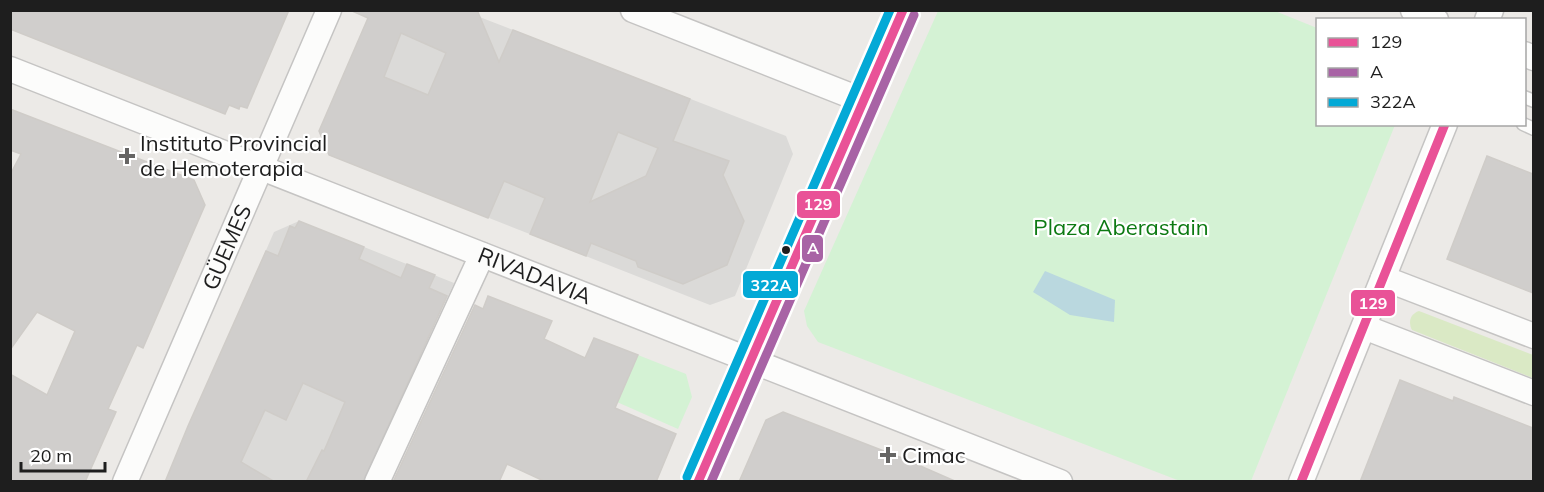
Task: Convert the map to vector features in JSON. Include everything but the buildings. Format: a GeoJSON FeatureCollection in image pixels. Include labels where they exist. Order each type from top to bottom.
{"type":"FeatureCollection","features":[{"type":"Feature","properties":{"kind":"street","name":"GÜEMES"},"geometry":{"type":"LineString","coordinates":[[125,482],[329,10]]}},
{"type":"Feature","properties":{"kind":"street"},"geometry":{"type":"LineString","coordinates":[[633,10],[864,101]]}},
{"type":"Feature","properties":{"kind":"street"},"geometry":{"type":"LineString","coordinates":[[698,482],[903,10]]}},
{"type":"Feature","properties":{"kind":"street"},"geometry":{"type":"LineString","coordinates":[[1413,10],[1431,18]]}},
{"type":"Feature","properties":{"kind":"street","name":"RIVADAVIA"},"geometry":{"type":"LineString","coordinates":[[10,69],[1060,482]]}},
{"type":"Feature","properties":{"kind":"street"},"geometry":{"type":"LineString","coordinates":[[1301,482],[1444,126]]}},
{"type":"Feature","properties":{"kind":"street"},"geometry":{"type":"LineString","coordinates":[[377,482],[482,255]]}},
{"type":"Feature","properties":{"kind":"street"},"geometry":{"type":"LineString","coordinates":[[1383,278],[1533,336]]}},
{"type":"Feature","properties":{"kind":"street"},"geometry":{"type":"LineString","coordinates":[[1364,327],[1533,393]]}},
{"type":"Feature","properties":{"kind":"shaded area"},"geometry":{"type":"Polygon","coordinates":[[[372,11],[464,11],[786,136],[793,154],[735,296],[710,305],[329,155],[372,11]]]}},
{"type":"Feature","properties":{"kind":"shaded area"},"geometry":{"type":"Polygon","coordinates":[[[299,221],[454,283],[362,481],[165,482],[274,232],[299,221]]]}},
{"type":"Feature","properties":{"kind":"green space","name":"Plaza Aberastain"},"geometry":{"type":"Polygon","coordinates":[[[938,11],[1275,11],[1316,28],[1316,126],[1395,126],[1251,481],[1180,481],[818,342],[807,326],[804,311],[938,11]]]}},
{"type":"Feature","properties":{"kind":"green space"},"geometry":{"type":"Polygon","coordinates":[[[1419,311],[1533,355],[1533,378],[1412,330],[1411,319],[1419,311]]]}},
{"type":"Feature","properties":{"kind":"green space"},"geometry":{"type":"Polygon","coordinates":[[[638,355],[686,374],[692,397],[678,429],[617,402],[638,355]]]}},
{"type":"Feature","properties":{"kind":"water"},"geometry":{"type":"Polygon","coordinates":[[[1045,271],[1115,300],[1114,322],[1070,315],[1033,292],[1045,271]]]}},
{"type":"Feature","properties":{"kind":"transit line","name":"322A"},"geometry":{"type":"LineString","coordinates":[[687,477],[890,10]]}},
{"type":"Feature","properties":{"kind":"transit line","name":"129"},"geometry":{"type":"LineString","coordinates":[[698,482],[903,10]]}},
{"type":"Feature","properties":{"kind":"transit line","name":"A"},"geometry":{"type":"LineString","coordinates":[[711,482],[914,15]]}},
{"type":"Feature","properties":{"kind":"transit line","name":"129"},"geometry":{"type":"LineString","coordinates":[[1301,482],[1444,126]]}},
{"type":"Feature","properties":{"kind":"place","name":"Instituto Provincial de Hemoterapia"},"geometry":{"type":"Point","coordinates":[127,156]}},
{"type":"Feature","properties":{"kind":"place","name":"Cimac"},"geometry":{"type":"Point","coordinates":[888,455]}}]}
